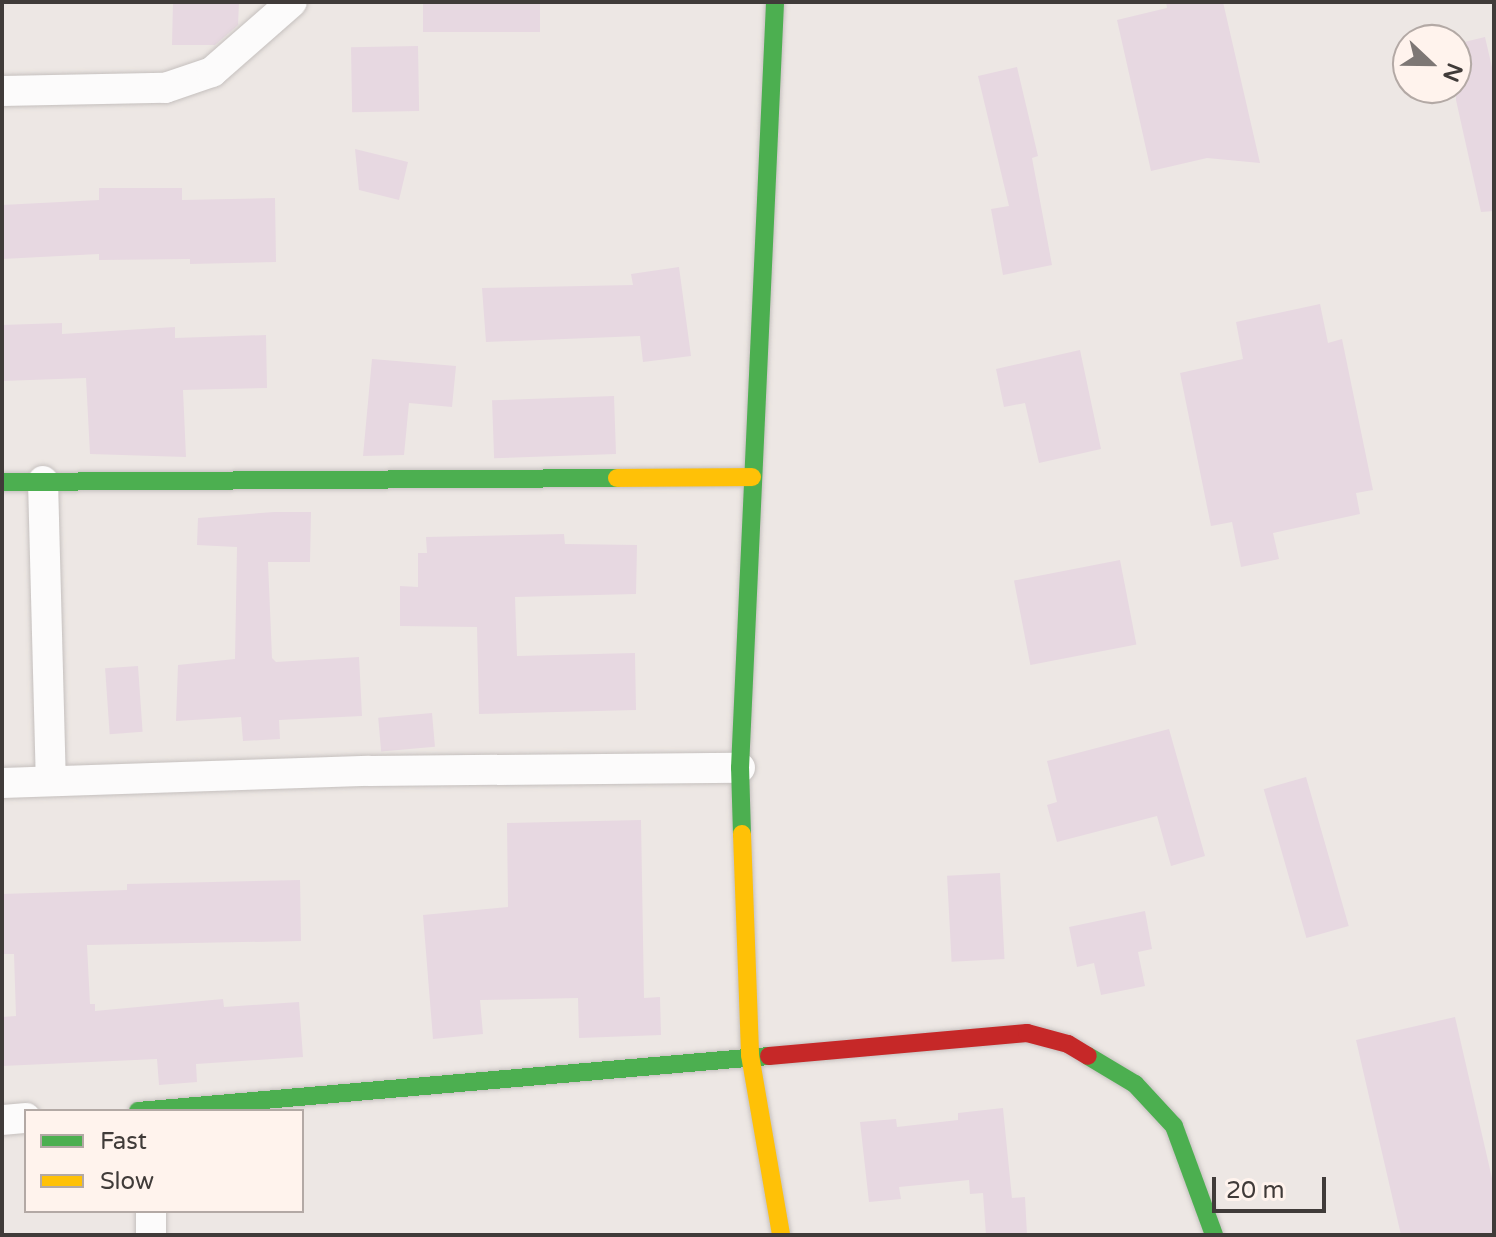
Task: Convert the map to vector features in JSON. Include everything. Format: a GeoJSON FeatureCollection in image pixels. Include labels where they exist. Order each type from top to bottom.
{"type":"FeatureCollection","features":[{"type":"Feature","properties":{"kind":"street"},"geometry":{"type":"LineString","coordinates":[[2,91],[165,88],[212,72],[292,2]]}},
{"type":"Feature","properties":{"kind":"street"},"geometry":{"type":"LineString","coordinates":[[775,2],[740,768],[750,1055],[781,1235]]}},
{"type":"Feature","properties":{"kind":"street"},"geometry":{"type":"LineString","coordinates":[[2,482],[752,477]]}},
{"type":"Feature","properties":{"kind":"street"},"geometry":{"type":"LineString","coordinates":[[43,481],[51,781]]}},
{"type":"Feature","properties":{"kind":"street"},"geometry":{"type":"LineString","coordinates":[[2,783],[369,771],[740,768]]}},
{"type":"Feature","properties":{"kind":"street"},"geometry":{"type":"LineString","coordinates":[[171,1109],[750,1055],[1027,1033],[1068,1044],[1135,1084],[1174,1126],[1214,1235]]}},
{"type":"Feature","properties":{"kind":"street"},"geometry":{"type":"LineString","coordinates":[[2,1120],[24,1118]]}},
{"type":"Feature","properties":{"kind":"street"},"geometry":{"type":"LineString","coordinates":[[151,1213],[151,1235]]}},
{"type":"Feature","properties":{"kind":"building"},"geometry":{"type":"Polygon","coordinates":[[[173,2],[239,2],[238,25],[215,45],[172,45],[173,2]]]}},
{"type":"Feature","properties":{"kind":"building"},"geometry":{"type":"Polygon","coordinates":[[[423,2],[540,2],[540,32],[423,32],[423,2]]]}},
{"type":"Feature","properties":{"kind":"building"},"geometry":{"type":"Polygon","coordinates":[[[1166,2],[1223,2],[1260,163],[1207,158],[1151,171],[1117,20],[1167,8],[1166,2]]]}},
{"type":"Feature","properties":{"kind":"building"},"geometry":{"type":"Polygon","coordinates":[[[1485,37],[1494,76],[1494,211],[1481,212],[1457,104],[1472,104],[1472,40],[1485,37]]]}},
{"type":"Feature","properties":{"kind":"building"},"geometry":{"type":"Polygon","coordinates":[[[418,46],[419,111],[352,112],[351,47],[418,46]]]}},
{"type":"Feature","properties":{"kind":"building"},"geometry":{"type":"Polygon","coordinates":[[[1017,67],[1038,156],[1032,158],[1052,265],[1003,275],[991,209],[1009,206],[978,76],[1017,67]]]}},
{"type":"Feature","properties":{"kind":"building"},"geometry":{"type":"Polygon","coordinates":[[[355,149],[408,162],[399,200],[359,190],[355,149]]]}},
{"type":"Feature","properties":{"kind":"building"},"geometry":{"type":"Polygon","coordinates":[[[99,188],[182,188],[182,200],[275,198],[276,262],[190,264],[190,259],[99,260],[99,254],[2,259],[2,205],[99,200],[99,188]]]}},
{"type":"Feature","properties":{"kind":"building"},"geometry":{"type":"Polygon","coordinates":[[[679,267],[691,356],[643,362],[640,336],[486,342],[482,288],[633,285],[631,274],[679,267]]]}},
{"type":"Feature","properties":{"kind":"building"},"geometry":{"type":"Polygon","coordinates":[[[1320,304],[1328,343],[1342,339],[1373,490],[1356,493],[1360,514],[1273,533],[1279,559],[1241,567],[1232,522],[1211,526],[1180,373],[1243,359],[1236,322],[1320,304]]]}},
{"type":"Feature","properties":{"kind":"building"},"geometry":{"type":"Polygon","coordinates":[[[62,323],[62,334],[175,327],[175,338],[266,335],[267,388],[183,390],[186,457],[90,454],[86,378],[2,381],[2,325],[62,323]]]}},
{"type":"Feature","properties":{"kind":"building"},"geometry":{"type":"Polygon","coordinates":[[[1080,350],[1101,449],[1039,463],[1025,403],[1004,407],[996,369],[1080,350]]]}},
{"type":"Feature","properties":{"kind":"building"},"geometry":{"type":"Polygon","coordinates":[[[372,359],[456,366],[452,407],[409,403],[404,455],[363,456],[372,359]]]}},
{"type":"Feature","properties":{"kind":"building"},"geometry":{"type":"Polygon","coordinates":[[[614,396],[616,454],[494,458],[492,400],[614,396]]]}},
{"type":"Feature","properties":{"kind":"building"},"geometry":{"type":"Polygon","coordinates":[[[311,512],[310,562],[268,562],[272,658],[276,662],[359,657],[362,716],[279,720],[280,739],[243,741],[241,717],[176,721],[178,665],[235,659],[237,547],[197,545],[198,518],[311,512]]]}},
{"type":"Feature","properties":{"kind":"building"},"geometry":{"type":"Polygon","coordinates":[[[564,534],[565,544],[637,545],[636,594],[515,597],[517,656],[635,653],[636,710],[479,714],[477,627],[400,626],[400,586],[418,587],[418,553],[427,553],[426,537],[564,534]]]}},
{"type":"Feature","properties":{"kind":"building"},"geometry":{"type":"Polygon","coordinates":[[[1120,560],[1136,644],[1030,665],[1014,581],[1120,560]]]}},
{"type":"Feature","properties":{"kind":"building"},"geometry":{"type":"Polygon","coordinates":[[[138,666],[143,732],[110,734],[105,668],[138,666]]]}},
{"type":"Feature","properties":{"kind":"building"},"geometry":{"type":"Polygon","coordinates":[[[432,713],[435,747],[381,752],[378,718],[432,713]]]}},
{"type":"Feature","properties":{"kind":"building"},"geometry":{"type":"Polygon","coordinates":[[[1169,729],[1205,856],[1171,866],[1157,816],[1057,842],[1047,805],[1057,802],[1047,761],[1169,729]]]}},
{"type":"Feature","properties":{"kind":"building"},"geometry":{"type":"Polygon","coordinates":[[[1306,777],[1349,926],[1306,938],[1264,789],[1306,777]]]}},
{"type":"Feature","properties":{"kind":"building"},"geometry":{"type":"Polygon","coordinates":[[[641,820],[644,998],[660,997],[661,1035],[579,1038],[578,998],[480,1000],[483,1034],[433,1039],[423,915],[508,907],[507,823],[641,820]]]}},
{"type":"Feature","properties":{"kind":"building"},"geometry":{"type":"Polygon","coordinates":[[[1000,873],[1005,959],[952,962],[947,876],[1000,873]]]}},
{"type":"Feature","properties":{"kind":"building"},"geometry":{"type":"Polygon","coordinates":[[[300,880],[301,941],[87,945],[90,1004],[95,1004],[95,1011],[223,999],[224,1007],[299,1002],[303,1057],[196,1064],[197,1082],[159,1085],[157,1059],[2,1066],[2,1017],[16,1016],[14,954],[2,954],[2,894],[127,890],[127,884],[300,880]]]}},
{"type":"Feature","properties":{"kind":"building"},"geometry":{"type":"Polygon","coordinates":[[[1145,911],[1152,949],[1138,952],[1145,986],[1101,995],[1094,963],[1077,967],[1069,927],[1145,911]]]}},
{"type":"Feature","properties":{"kind":"building"},"geometry":{"type":"Polygon","coordinates":[[[1455,1017],[1494,1187],[1494,1235],[1401,1235],[1356,1040],[1455,1017]]]}},
{"type":"Feature","properties":{"kind":"building"},"geometry":{"type":"Polygon","coordinates":[[[1003,1108],[1012,1198],[1025,1197],[1027,1235],[986,1235],[983,1193],[970,1194],[969,1180],[899,1187],[901,1199],[869,1202],[860,1122],[896,1119],[897,1127],[958,1120],[958,1113],[1003,1108]]]}},
{"type":"Feature","properties":{"kind":"traffic: fast"},"geometry":{"type":"LineString","coordinates":[[742,834],[740,768],[775,2]]}},
{"type":"Feature","properties":{"kind":"traffic: fast"},"geometry":{"type":"LineString","coordinates":[[2,482],[617,478]]}},
{"type":"Feature","properties":{"kind":"traffic: fast"},"geometry":{"type":"LineString","coordinates":[[161,1109],[769,1056]]}},
{"type":"Feature","properties":{"kind":"traffic: fast"},"geometry":{"type":"LineString","coordinates":[[1088,1056],[1135,1084],[1174,1126],[1214,1235]]}},
{"type":"Feature","properties":{"kind":"traffic: slow"},"geometry":{"type":"LineString","coordinates":[[617,478],[752,477]]}},
{"type":"Feature","properties":{"kind":"traffic: slow"},"geometry":{"type":"LineString","coordinates":[[742,834],[750,1055],[781,1235]]}},
{"type":"Feature","properties":{"kind":"traffic: jam"},"geometry":{"type":"LineString","coordinates":[[769,1056],[1027,1033],[1068,1044],[1088,1056]]}}]}
